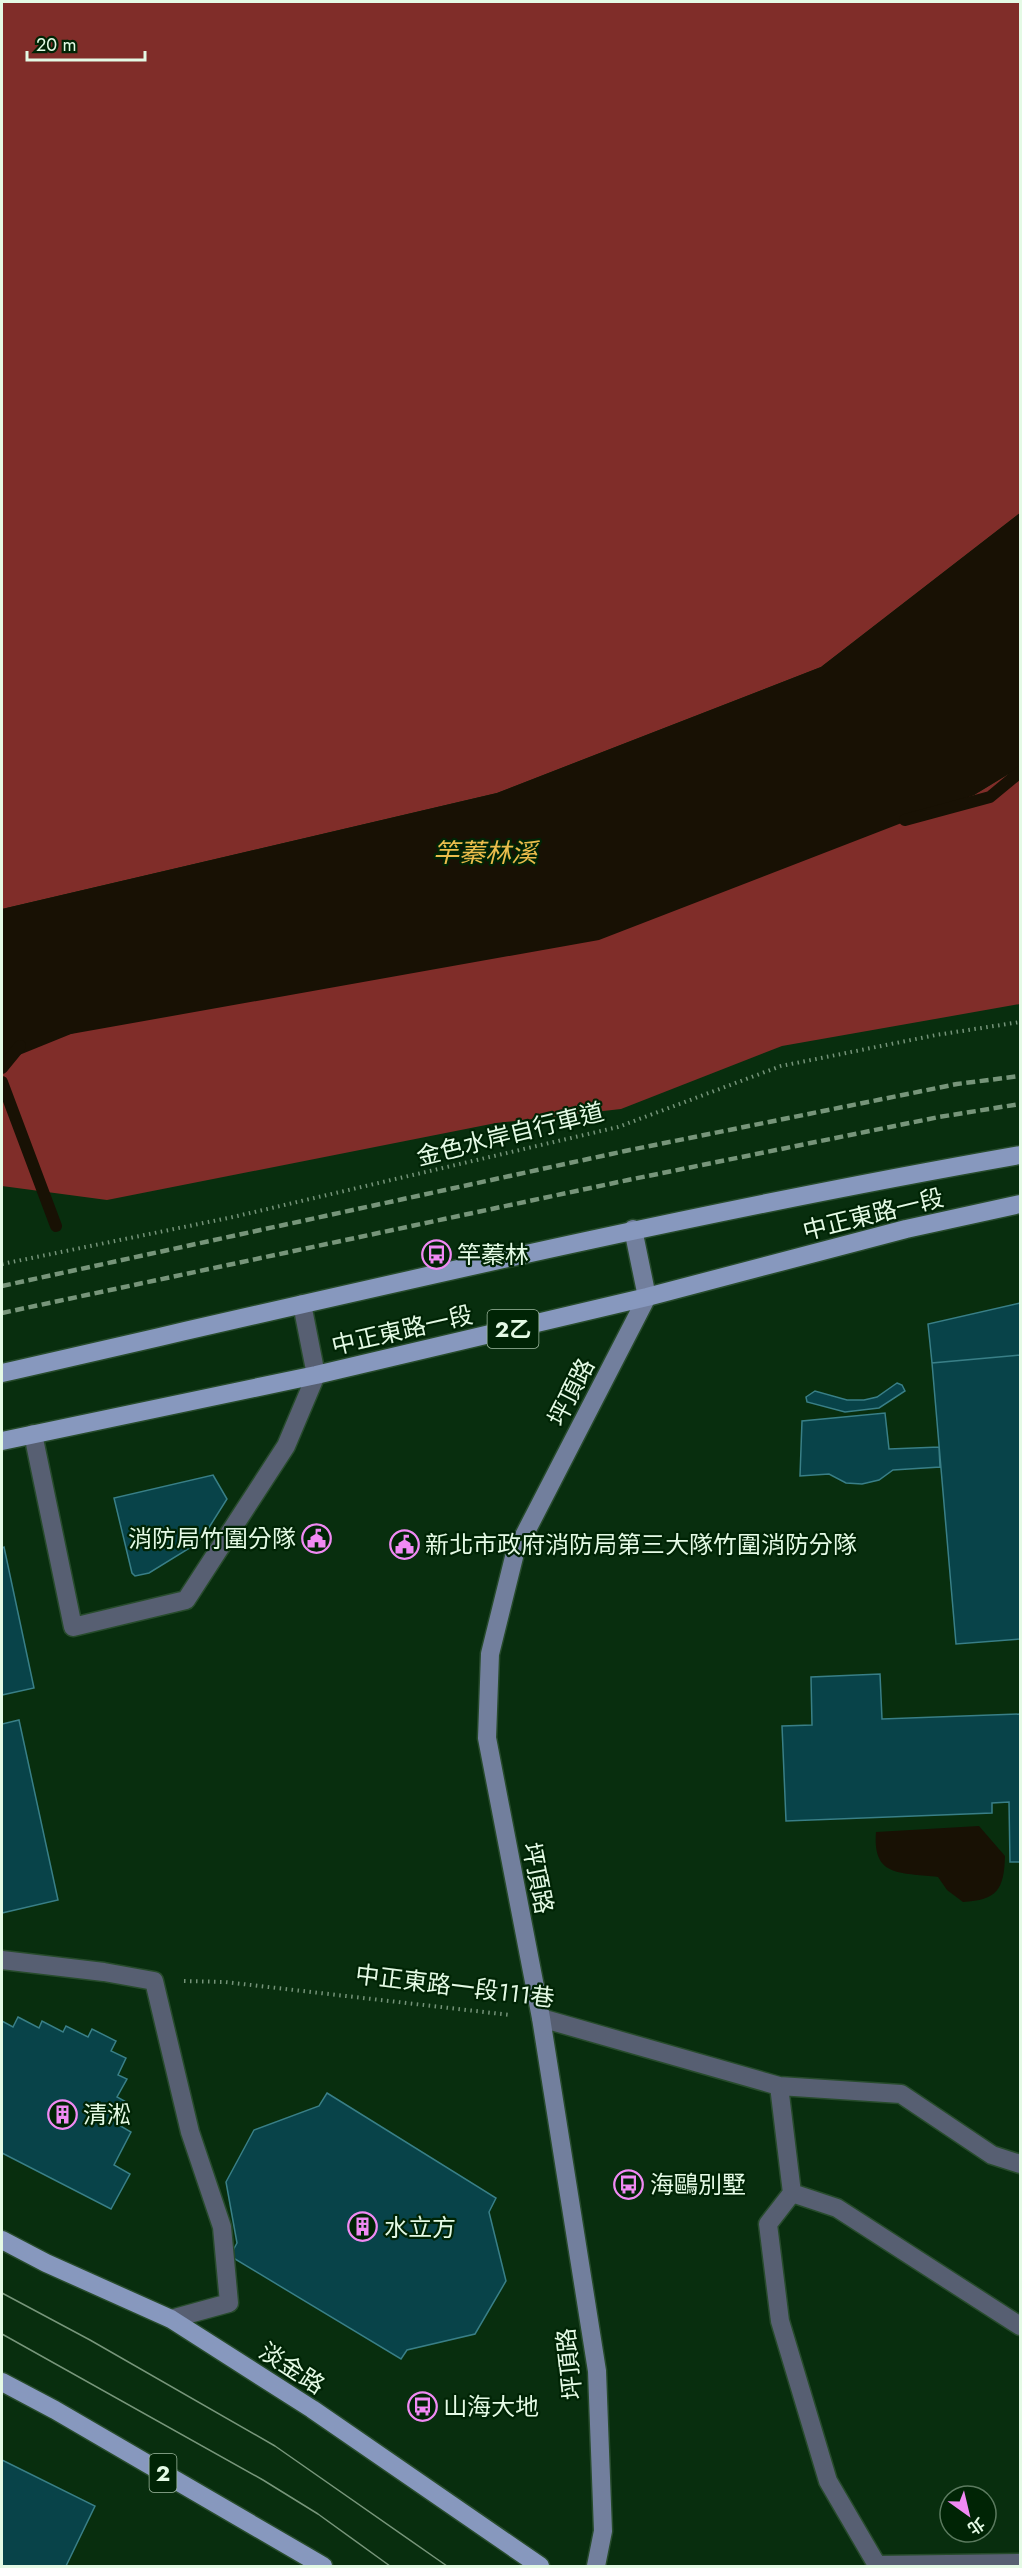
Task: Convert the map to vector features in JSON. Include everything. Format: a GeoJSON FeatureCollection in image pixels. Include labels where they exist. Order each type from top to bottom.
{"type":"FeatureCollection","features":[{"type":"Feature","properties":{"kind":"main road","name":"中正東路一段"},"geometry":{"type":"LineString","coordinates":[[2,1373],[633,1229],[889,1178],[1020,1155]]}},
{"type":"Feature","properties":{"kind":"main road","name":"中正東路一段"},"geometry":{"type":"LineString","coordinates":[[2,1441],[316,1376],[647,1297],[906,1229],[1020,1204]]}},
{"type":"Feature","properties":{"kind":"main road","name":"淡金路"},"geometry":{"type":"LineString","coordinates":[[2,2240],[46,2263],[171,2319],[312,2409],[540,2566]]}},
{"type":"Feature","properties":{"kind":"main road","name":"2"},"geometry":{"type":"LineString","coordinates":[[2,2382],[55,2410],[323,2566]]}},
{"type":"Feature","properties":{"kind":"street"},"geometry":{"type":"LineString","coordinates":[[633,1229],[647,1297]]}},
{"type":"Feature","properties":{"kind":"street","name":"坪頂路"},"geometry":{"type":"LineString","coordinates":[[596,2566],[603,2531],[597,2371],[541,2018],[487,1738],[490,1654],[515,1553],[647,1297]]}},
{"type":"Feature","properties":{"kind":"street"},"geometry":{"type":"LineString","coordinates":[[33,1434],[73,1627],[186,1600],[286,1446],[316,1376],[302,1304]]}},
{"type":"Feature","properties":{"kind":"street"},"geometry":{"type":"LineString","coordinates":[[2,1960],[104,1972],[154,1981],[190,2132],[222,2227],[229,2303],[171,2319]]}},
{"type":"Feature","properties":{"kind":"street","name":"中正東路一段111巷"},"geometry":{"type":"LineString","coordinates":[[541,2018],[779,2086],[901,2094],[992,2155],[1020,2164]]}},
{"type":"Feature","properties":{"kind":"street"},"geometry":{"type":"LineString","coordinates":[[779,2086],[792,2193],[768,2224],[780,2320],[828,2481],[877,2565],[1020,2563]]}},
{"type":"Feature","properties":{"kind":"street"},"geometry":{"type":"LineString","coordinates":[[792,2193],[837,2208],[1020,2326]]}},
{"type":"Feature","properties":{"kind":"path","name":"金色水岸自行車道"},"geometry":{"type":"LineString","coordinates":[[2,1264],[233,1217],[618,1127],[781,1066],[936,1035],[1020,1022]]}},
{"type":"Feature","properties":{"kind":"path","name":"中正東路一段111巷"},"geometry":{"type":"LineString","coordinates":[[154,1981],[225,1982],[541,2018]]}},
{"type":"Feature","properties":{"kind":"shaded area"},"geometry":{"type":"Polygon","coordinates":[[[2,2],[1020,2],[1020,513],[821,667],[497,793],[2,909],[2,2]]]}},
{"type":"Feature","properties":{"kind":"shaded area"},"geometry":{"type":"Polygon","coordinates":[[[1020,767],[1020,1004],[782,1046],[621,1109],[496,1123],[107,1200],[2,1186],[2,1052],[974,795],[1020,767]]]}},
{"type":"Feature","properties":{"kind":"water"},"geometry":{"type":"Polygon","coordinates":[[[1020,513],[1020,767],[974,795],[599,940],[71,1034],[2,1062],[2,909],[497,793],[821,667],[1020,513]]]}},
{"type":"Feature","properties":{"kind":"water"},"geometry":{"type":"Polygon","coordinates":[[[979,1826],[1005,1856],[1003,1877],[996,1891],[991,1896],[975,1901],[963,1902],[947,1890],[938,1877],[892,1870],[885,1866],[879,1858],[876,1847],[876,1832],[979,1826]]]}},
{"type":"Feature","properties":{"kind":"building"},"geometry":{"type":"Polygon","coordinates":[[[1020,1303],[1020,1355],[932,1363],[928,1324],[1020,1303]]]}},
{"type":"Feature","properties":{"kind":"building"},"geometry":{"type":"Polygon","coordinates":[[[1020,1355],[1020,1639],[956,1644],[932,1363],[1020,1355]]]}},
{"type":"Feature","properties":{"kind":"building"},"geometry":{"type":"Polygon","coordinates":[[[897,1383],[902,1385],[905,1391],[879,1408],[845,1412],[807,1402],[806,1397],[815,1391],[847,1400],[864,1400],[877,1397],[897,1383]]]}},
{"type":"Feature","properties":{"kind":"building"},"geometry":{"type":"Polygon","coordinates":[[[885,1413],[889,1449],[939,1447],[940,1467],[893,1470],[879,1480],[862,1484],[846,1483],[829,1474],[800,1476],[802,1421],[885,1413]]]}},
{"type":"Feature","properties":{"kind":"building"},"geometry":{"type":"Polygon","coordinates":[[[213,1475],[227,1499],[203,1537],[193,1546],[149,1573],[135,1576],[132,1573],[114,1498],[213,1475]]]}},
{"type":"Feature","properties":{"kind":"building"},"geometry":{"type":"Polygon","coordinates":[[[4,1547],[34,1688],[2,1695],[2,1548],[4,1547]]]}},
{"type":"Feature","properties":{"kind":"building"},"geometry":{"type":"Polygon","coordinates":[[[880,1674],[882,1719],[1020,1714],[1020,1862],[1010,1862],[1009,1802],[992,1803],[992,1813],[786,1821],[782,1726],[812,1725],[811,1677],[880,1674]]]}},
{"type":"Feature","properties":{"kind":"building"},"geometry":{"type":"Polygon","coordinates":[[[19,1720],[58,1900],[2,1913],[2,1724],[19,1720]]]}},
{"type":"Feature","properties":{"kind":"building","name":"清淞"},"geometry":{"type":"Polygon","coordinates":[[[18,2017],[39,2028],[42,2021],[63,2032],[66,2026],[88,2037],[92,2029],[116,2041],[111,2051],[126,2058],[118,2075],[127,2079],[117,2097],[128,2103],[117,2124],[131,2132],[114,2165],[130,2174],[111,2209],[2,2153],[2,2021],[13,2027],[18,2017]]]}},
{"type":"Feature","properties":{"kind":"building","name":"水立方"},"geometry":{"type":"Polygon","coordinates":[[[327,2093],[496,2198],[489,2212],[506,2281],[475,2334],[407,2350],[401,2359],[230,2256],[237,2243],[226,2182],[254,2130],[319,2106],[327,2093]]]}},
{"type":"Feature","properties":{"kind":"building"},"geometry":{"type":"Polygon","coordinates":[[[2,2460],[95,2506],[66,2566],[2,2566],[2,2460]]]}},
{"type":"Feature","properties":{"kind":"waterway","name":"竿蓁林溪"},"geometry":{"type":"LineString","coordinates":[[905,820],[990,797],[1020,772]]}},
{"type":"Feature","properties":{"kind":"waterway","name":"竿蓁林溪"},"geometry":{"type":"LineString","coordinates":[[2,1068],[20,1046]]}},
{"type":"Feature","properties":{"kind":"waterway","name":"竿蓁林溪"},"geometry":{"type":"LineString","coordinates":[[2,1082],[56,1226]]}},
{"type":"Feature","properties":{"kind":"tram line"},"geometry":{"type":"LineString","coordinates":[[2,2293],[90,2340],[275,2446],[447,2566]]}},
{"type":"Feature","properties":{"kind":"tram line"},"geometry":{"type":"LineString","coordinates":[[2,2334],[263,2480],[318,2514],[390,2566]]}},
{"type":"Feature","properties":{"kind":"railway"},"geometry":{"type":"LineString","coordinates":[[2,1286],[625,1151],[957,1084],[1020,1076]]}},
{"type":"Feature","properties":{"kind":"railway"},"geometry":{"type":"LineString","coordinates":[[2,1313],[628,1180],[939,1117],[1020,1104]]}},
{"type":"Feature","properties":{"kind":"place","name":"竿蓁林"},"geometry":{"type":"Point","coordinates":[436,1254]}},
{"type":"Feature","properties":{"kind":"place","name":"消防局竹圍分隊"},"geometry":{"type":"Point","coordinates":[317,1538]}},
{"type":"Feature","properties":{"kind":"place","name":"新北市政府消防局第三大隊竹圍消防分隊"},"geometry":{"type":"Point","coordinates":[404,1544]}},
{"type":"Feature","properties":{"kind":"place","name":"清淞"},"geometry":{"type":"Point","coordinates":[62,2114]}},
{"type":"Feature","properties":{"kind":"place","name":"海鷗別墅"},"geometry":{"type":"Point","coordinates":[629,2184]}},
{"type":"Feature","properties":{"kind":"place","name":"水立方"},"geometry":{"type":"Point","coordinates":[363,2227]}},
{"type":"Feature","properties":{"kind":"place","name":"山海大地"},"geometry":{"type":"Point","coordinates":[422,2406]}}]}
